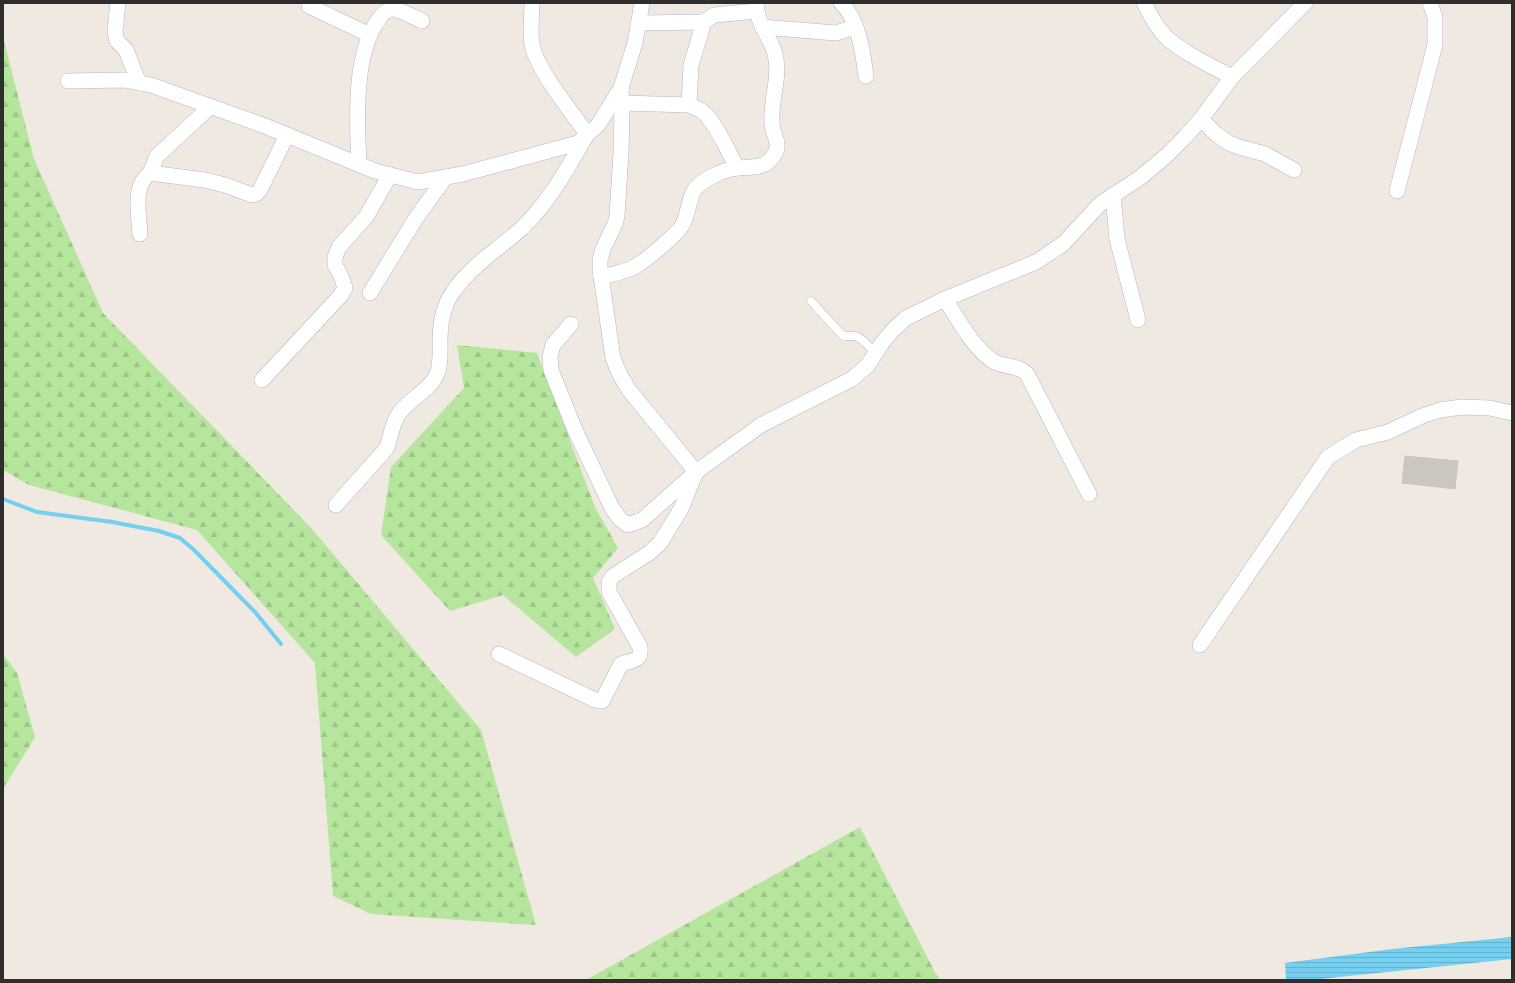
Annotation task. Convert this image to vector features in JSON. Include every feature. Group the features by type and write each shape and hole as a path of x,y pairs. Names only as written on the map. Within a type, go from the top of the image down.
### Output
{"street":[{"path":"118,3 115,30 117,41 126,50 139,83"},
{"path":"532,3 531,33 535,55 550,82 587,134"},
{"path":"68,81 124,80 151,85 287,135 359,164 390,175 418,182 463,174 578,143 598,125 621,88 635,43 642,3"},
{"path":"841,3 846,8 859,36 866,76"},
{"path":"1144,3 1158,28 1166,37 1180,47 1232,77"},
{"path":"571,324 553,346 550,357 551,370 575,430 612,508 620,519 628,525 642,520 696,472 761,425 852,379 868,365 875,353 893,330 906,318 945,299 1036,262 1063,244 1100,204 1113,194 1141,177 1184,138 1232,77 1306,3"},
{"path":"1398,190 1436,45 1435,17 1430,3"},
{"path":"309,6 370,35"},
{"path":"601,277 636,266 678,232 686,218 694,190 718,173 737,168 756,167 764,164 774,154 777,148 771,122 776,82 776,60 771,44 762,27 756,7 714,15 704,22 638,23"},
{"path":"359,164 357,120 358,98 363,62 370,35 384,13 390,9 422,21"},
{"path":"689,105 691,65 704,22"},
{"path":"762,27 836,33 855,27"},
{"path":"621,88 621,153 618,216 600,260 601,277 613,358 619,374 629,390 696,472"},
{"path":"622,103 689,105 697,108 710,120 737,168"},
{"path":"140,234 138,190 144,177 150,173 157,156 210,107"},
{"path":"1200,119 1216,134 1229,143 1264,154 1294,170"},
{"path":"336,505 386,449 393,424 408,402 433,381 438,373 440,362 442,317 446,303 453,292 468,272 508,241 537,212 554,192 587,134"},
{"path":"150,173 205,180 225,185 252,195 256,194 260,190 287,135"},
{"path":"262,380 341,295 345,288 335,265 335,257 339,247 366,217 390,175"},
{"path":"370,293 416,218 445,178"},
{"path":"1113,194 1117,239 1138,320"},
{"path":"945,299 978,349 994,362 1018,367 1027,374 1089,494"},
{"path":"1200,645 1328,457 1356,440 1388,432 1422,416 1440,410 1462,407 1490,408 1512,413"},
{"path":"499,654 595,700 602,701 621,664 637,659 641,652 640,647 609,592 609,582 613,576 649,553 660,543 681,509 696,472"}],"lane":[{"path":"811,301 842,335 846,337 855,336 860,338 875,353"}],"green space":[{"path":"3,37 34,159 103,313 313,530 481,730 536,925 371,914 333,896 315,663 197,530 29,485 3,470"},
{"path":"457,345 537,353 595,507 618,548 593,578 615,629 576,657 503,595 450,611 381,535 391,467 464,388"},
{"path":"3,654 17,673 35,737 3,789"},
{"path":"860,827 936,974 941,980 586,980"}],"water":[{"path":"1512,937 1512,959 1310,980 1286,980 1285,963 1392,949"}],"building":[{"path":"1405,456 1458,461 1455,489 1402,483"}],"waterway":[{"path":"3,499 37,512 112,522 159,531 180,538 194,550 255,612 281,644"}]}
